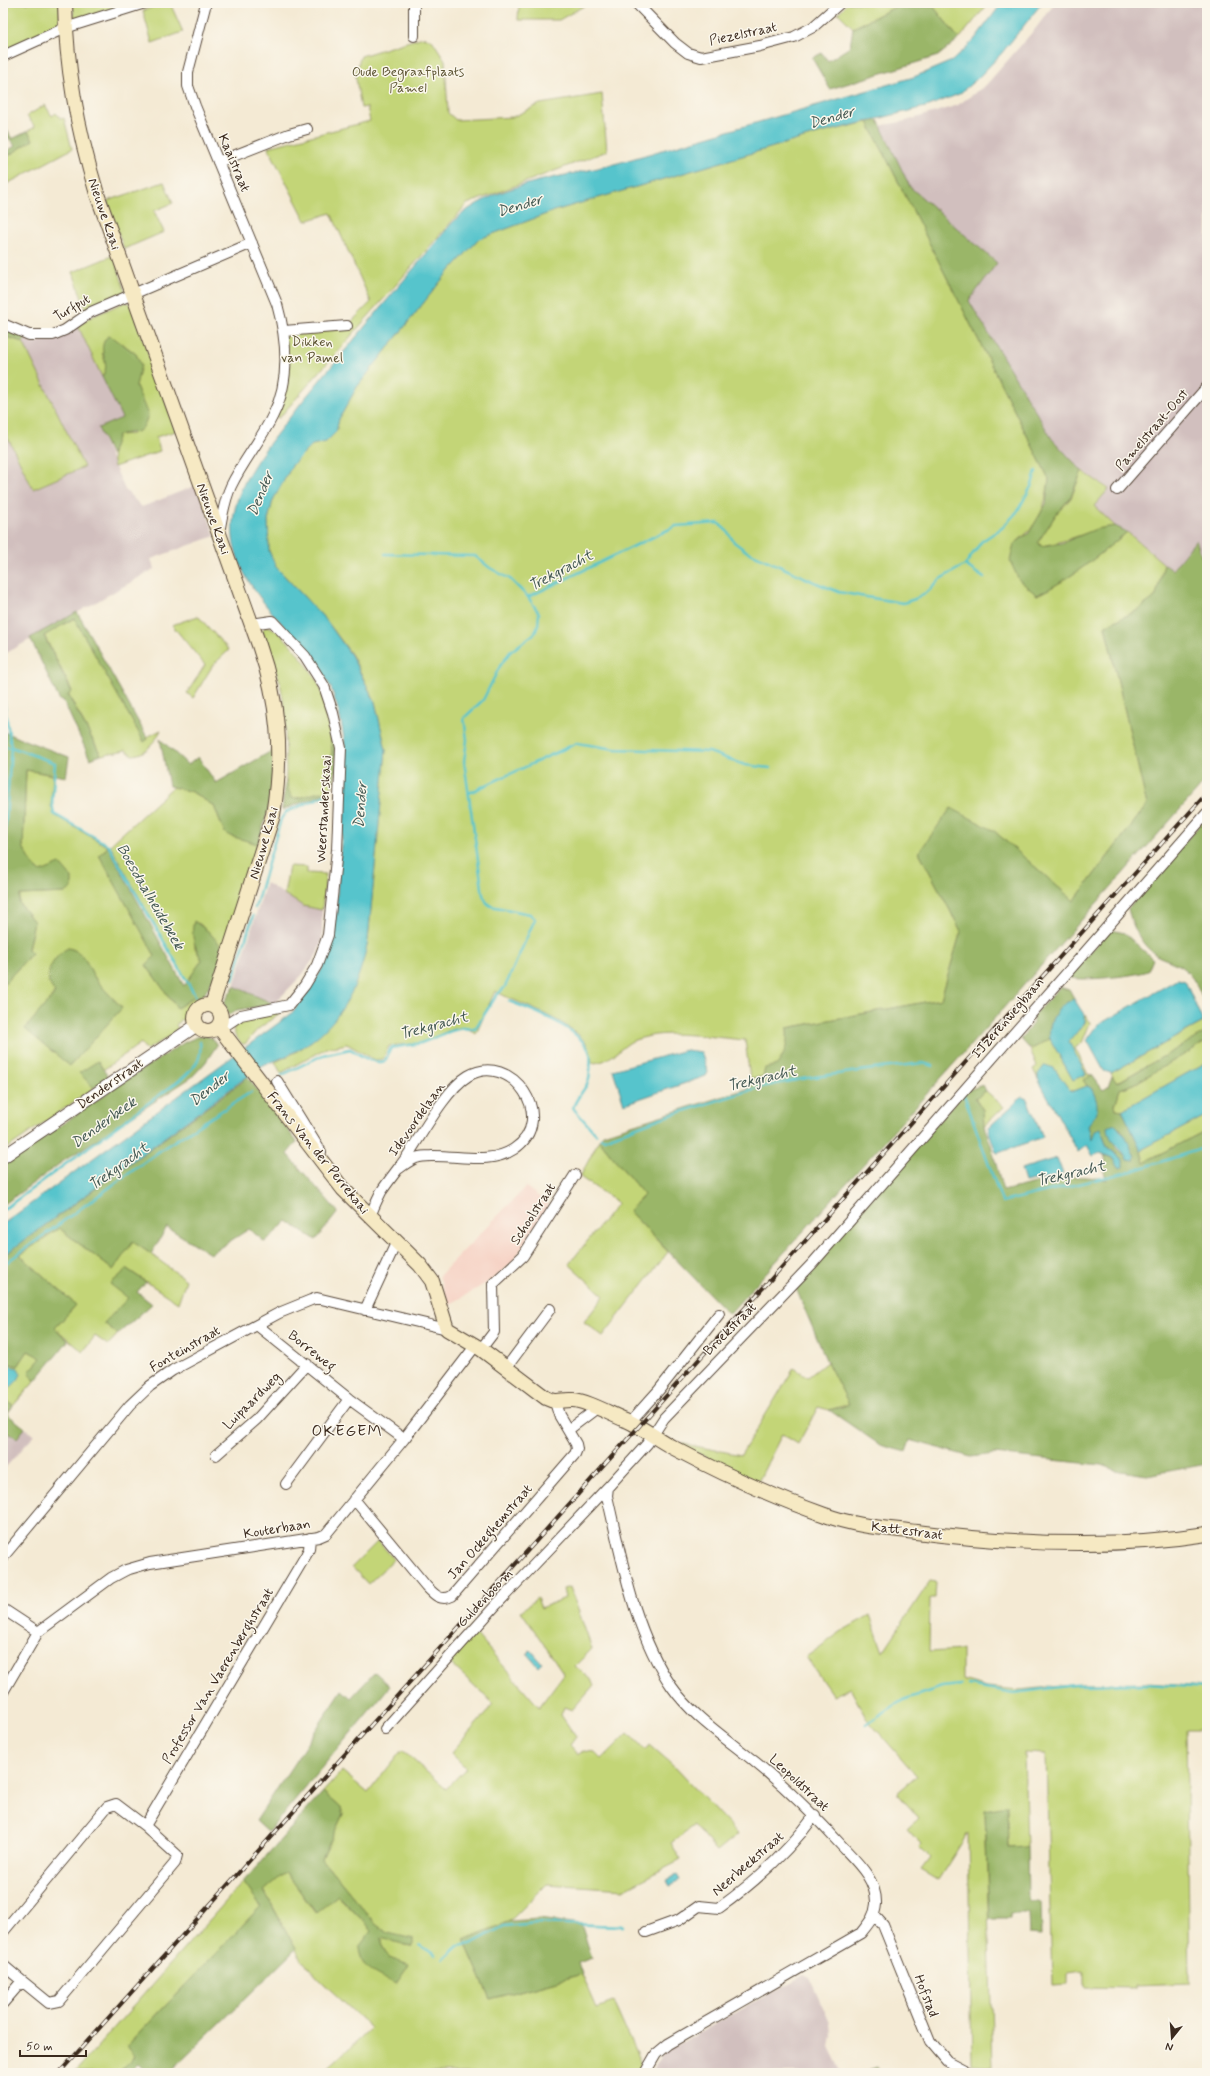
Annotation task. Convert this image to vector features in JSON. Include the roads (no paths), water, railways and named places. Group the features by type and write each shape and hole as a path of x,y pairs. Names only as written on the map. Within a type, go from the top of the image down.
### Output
{"main road":[{"name":"Nieuwe Kaai","path":"65,3 68,27 70,76 86,158 132,295 266,665 276,706 279,745 278,784 273,815 212,1005"},
{"path":"212,1005 218,1009 221,1014 221,1021 218,1026 207,1031 197,1025 195,1020 197,1010 202,1006 212,1005"},
{"name":"Frans Van der Perrekaai","path":"218,1026 343,1189 396,1243 420,1265 432,1281 447,1329"},
{"path":"447,1329 478,1347 546,1398 555,1402"},
{"name":"Kattestraat","path":"555,1402 572,1400 597,1408 630,1422 673,1448 757,1487 825,1515 855,1524 944,1535 1047,1542 1107,1543 1207,1534"}],"street":[{"path":"3,56 68,27 145,3"},
{"name":"Kaaistraat","path":"206,3 188,72 188,86 277,304 284,331 285,374 278,402 274,414 231,486 219,537"},
{"path":"414,3 414,36"},
{"name":"Piezelstraat","path":"636,3 675,43 688,53 701,57 753,48 794,37 813,27 840,3"},
{"path":"218,162 289,134 307,129"},
{"name":"Turfput","path":"3,324 29,335 53,335 65,330 91,312 252,243"},
{"path":"284,331 347,326"},
{"name":"Pamelstraat-Oost","path":"1117,490 1207,388"},
{"path":"207,504 227,508"},
{"name":"Weerstanderskaai","path":"218,1026 229,1023 241,1015 289,1005 305,985 317,965 328,935 337,850 341,748 324,686 305,656 272,621 251,624"},
{"name":"IJzerenwegbaan","path":"830,1243 1207,813"},
{"name":"Denderstraat","path":"3,1158 197,1025"},
{"name":"Idevoordelaan","path":"366,1213 448,1097 468,1076 481,1072 496,1072 512,1078 525,1090 532,1108 532,1121 528,1133 514,1149 491,1158 437,1156 417,1157 398,1169"},
{"name":"Frans Van der Perrekaai","path":"277,1081 320,1149 323,1162"},
{"name":"Schoolstraat","path":"478,1347 494,1332 493,1284 524,1256 575,1175"},
{"path":"365,1310 396,1243"},
{"name":"Broekstraat","path":"652,1436 664,1418 792,1286 830,1243"},
{"name":"Fonteinstraat","path":"3,1557 130,1405 150,1386 173,1370 279,1313 317,1298 447,1329"},
{"path":"506,1368 550,1309"},
{"path":"630,1422 659,1390 719,1314"},
{"name":"Borreweg","path":"257,1325 349,1398 404,1439"},
{"name":"Kouterbaan","path":"3,1692 38,1632 112,1578 126,1570 150,1563 310,1538 326,1534 478,1347"},
{"name":"Luipaardweg","path":"216,1455 257,1419 306,1364"},
{"path":"286,1484 349,1398"},
{"path":"555,1402 559,1414 568,1430 597,1408"},
{"name":"Jan Ockeghemstraat","path":"354,1499 426,1586 437,1596 448,1598 452,1596 550,1486 569,1462 577,1449 568,1430"},
{"path":"608,1487 652,1436"},
{"name":"Guldenboom","path":"384,1729 496,1605 608,1487"},
{"name":"Leopoldstraat","path":"608,1487 607,1496 625,1574 642,1625 663,1674 681,1698 696,1714 782,1784 815,1815 862,1867 871,1881 876,1904 874,1915"},
{"name":"Professor Van Vaerenberghstraat","path":"145,1826 306,1555 309,1549 310,1538"},
{"path":"3,1609 38,1632"},
{"path":"3,1932 107,1807 116,1804 145,1826 176,1855 175,1863 59,2001 49,2003 3,1966"},
{"name":"Neerbeekstraat","path":"646,1932 679,1920 699,1906 719,1908 783,1854 798,1838 815,1815"},
{"path":"645,2073 656,2054 668,2044 850,1940 861,1933 874,1915"},
{"name":"Hofstad","path":"874,1915 883,1925 930,2041 947,2061 970,2073"},
{"path":"3,2003 22,1981"}],"water":[{"name":"Dender","path":"1002,3 1042,3 1001,54 978,78 959,94 929,106 821,133 557,210 479,239 444,277 357,387 339,419 336,432 326,442 312,445 293,464 273,500 268,520 269,551 276,567 326,620 351,655 375,702 386,750 368,940 363,963 346,1002 335,1019 321,1034 285,1057 263,1065 3,1256 3,1224 291,1014 316,979 327,956 336,911 345,805 346,766 342,726 332,689 316,664 266,605 251,584 239,562 233,539 234,514 246,480 264,450 295,411 452,223 468,209 487,198 530,183 618,163 914,77 952,61 974,40"},
{"path":"1178,979 1185,981 1203,1022 1111,1073 1104,1071 1087,1040 1098,1025"},
{"path":"1074,999 1085,1016 1085,1022 1069,1042 1086,1074 1073,1080 1050,1039 1050,1026 1055,1014 1063,1005"},
{"path":"686,1050 701,1052 708,1072 706,1076 624,1104 613,1070"},
{"path":"1207,1062 1207,1115 1141,1150 1122,1110"},
{"path":"1045,1065 1054,1068 1071,1092 1087,1086 1091,1088 1097,1104 1096,1112 1088,1126 1092,1140 1095,1131 1101,1129 1107,1147 1123,1160 1123,1167 1119,1168 1115,1159 1100,1153 1093,1156 1087,1145 1078,1152 1038,1079 1038,1074"},
{"path":"1022,1097 1027,1099 1043,1137 998,1153 996,1152 989,1132 989,1127"},
{"path":"1115,1124 1127,1139 1135,1158 1134,1161 1127,1160 1123,1152 1111,1139 1108,1127"},
{"path":"1057,1158 1063,1174 1025,1182 1021,1169"},
{"path":"9,1366 18,1368 21,1374 18,1380 11,1387 3,1386 3,1371"},
{"path":"531,1650 542,1663 538,1667 527,1654"},
{"path":"677,1875 680,1880 669,1885 666,1880"}],"waterway":[{"path":"965,565 982,541 1002,528 1017,512 1032,485 1036,471"},
{"name":"Trekgracht","path":"282,1075 323,1055 350,1049 372,1061 381,1062 385,1061 391,1048 421,1043 462,1028 475,1029 496,996 505,987 535,919 530,914 491,906 487,903 483,895 464,761 467,740 464,718 483,700 500,666 510,652 535,633 538,625 539,613 528,597 676,526 718,523 727,531 734,542 746,551 839,592 903,603 915,599 930,590 940,579 965,565 984,578"},
{"path":"385,554 475,556 490,568 510,579 528,597"},
{"name":"Boesdaalheidebeek","path":"3,695 11,747 55,763 52,803 54,814 108,845 196,997"},
{"path":"469,793 577,743 615,749 709,752 745,765 770,768"},
{"name":"Boesdaalheidebeek","path":"3,744 11,749"},
{"path":"3,862 11,747"},
{"path":"255,908 281,819 286,812 328,794"},
{"path":"233,979 253,916"},
{"name":"Trekgracht","path":"509,1001 554,1020 575,1034 589,1051 589,1079 586,1087 576,1100 573,1108 596,1134"},
{"name":"Denderbeek","path":"3,1210 184,1077 192,1069 199,1058 200,1042"},
{"name":"Trekgracht","path":"601,1138 604,1139 661,1118 761,1087 807,1078 923,1063 933,1066"},
{"name":"Trekgracht","path":"3,1265 165,1147 251,1092"},
{"name":"Trekgracht","path":"964,1095 1002,1202 1132,1171 1207,1147"},
{"path":"968,1685 1014,1693 1075,1685 1146,1684 1207,1688"},
{"path":"866,1724 903,1700 942,1687 961,1685"},
{"path":"444,1959 458,1946 471,1944 504,1926 536,1923 623,1926"},
{"path":"420,1945 435,1955"}],"railway":[{"path":"59,2073 1207,793"}],"district":[{"name":"OKEGEM","path":"347,1431"}],"park label":[{"name":"Oude Begraafplaats Pamel","path":"408,80"},
{"name":"Dikken van Pamel","path":"312,350"}]}
